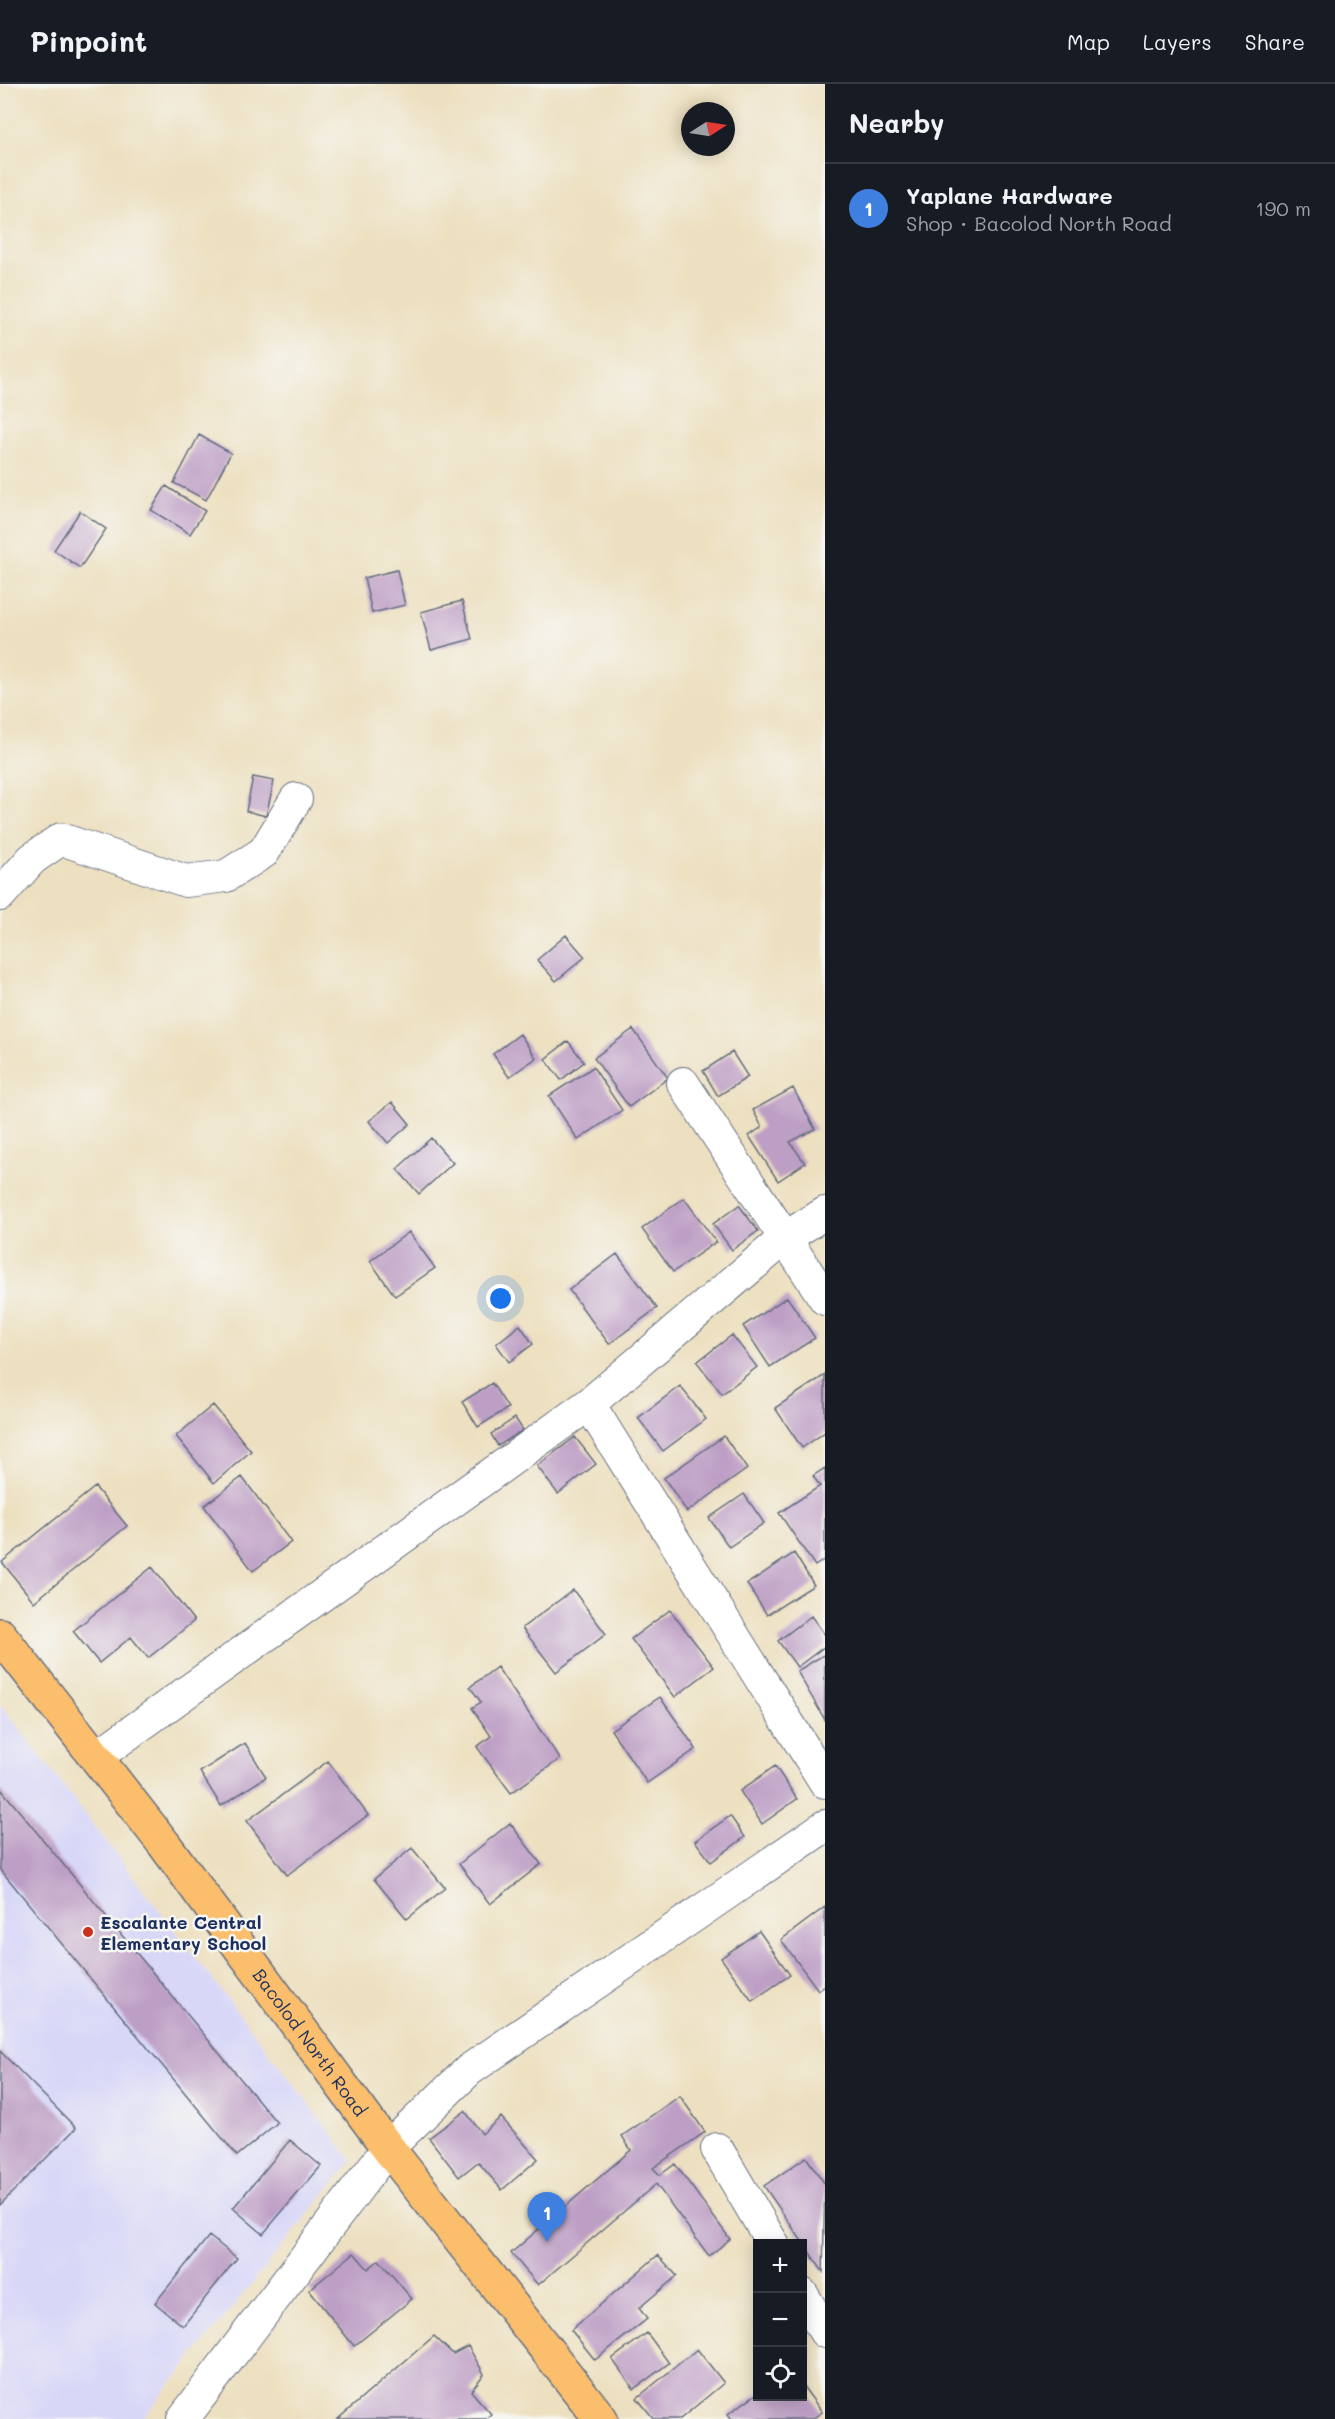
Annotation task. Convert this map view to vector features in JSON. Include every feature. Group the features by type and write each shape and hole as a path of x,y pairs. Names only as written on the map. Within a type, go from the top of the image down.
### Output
{"highway":[{"name":"Bacolod North Road","path":"0,1635 164,1844 388,2148 601,2419"}],"street":[{"path":"0,895 32,859 61,839 186,881 226,876 264,852 296,799"},
{"path":"683,1083 825,1299"},
{"path":"96,1757 590,1404 785,1238 825,1213"},
{"path":"590,1404 825,1782"},
{"path":"183,2419 388,2148 469,2070 825,1826"},
{"path":"717,2149 769,2239"},
{"path":"807,2302 825,2332"}],"shaded area":[{"name":"Escalante Central Elementary School","path":"0,1704 352,2160 142,2419 0,2419"}],"building":[{"path":"199,435 231,453 206,500 174,483"},
{"path":"166,486 205,511 190,534 151,510"},
{"path":"80,511 106,529 80,568 54,550"},
{"path":"397,570 405,605 372,613 364,578"},
{"path":"462,601 472,639 431,650 421,612"},
{"path":"253,777 274,781 266,816 246,811"},
{"path":"566,935 585,957 556,981 537,960"},
{"path":"633,1029 668,1078 629,1107 594,1058"},
{"path":"520,1034 536,1058 509,1077 493,1054"},
{"path":"568,1041 584,1062 561,1080 545,1059"},
{"path":"732,1052 748,1077 718,1096 703,1071"},
{"path":"593,1067 622,1110 578,1140 549,1096"},
{"path":"793,1088 815,1129 790,1142 805,1163 778,1181 749,1136 762,1127 753,1110"},
{"path":"392,1102 410,1124 388,1143 369,1121"},
{"path":"431,1138 453,1163 419,1194 397,1169"},
{"path":"684,1198 716,1242 673,1272 642,1229"},
{"path":"739,1205 758,1231 732,1250 713,1224"},
{"path":"409,1232 435,1268 395,1296 370,1261"},
{"path":"617,1254 657,1308 609,1344 569,1290"},
{"path":"787,1297 815,1338 770,1367 743,1326"},
{"path":"520,1325 533,1344 509,1362 496,1344"},
{"path":"732,1335 757,1367 722,1394 697,1362"},
{"path":"825,1375 825,1432 802,1448 775,1408"},
{"path":"492,1383 508,1408 478,1427 462,1402"},
{"path":"680,1386 706,1419 663,1451 638,1418"},
{"path":"213,1405 251,1451 214,1483 176,1436"},
{"path":"515,1418 523,1430 498,1446 491,1434"},
{"path":"724,1436 747,1469 687,1512 664,1478"},
{"path":"575,1437 596,1464 558,1494 537,1466"},
{"path":"825,1468 825,1559 815,1566 779,1513 820,1486 813,1476"},
{"path":"242,1477 291,1542 253,1571 204,1506"},
{"path":"95,1487 127,1526 34,1602 2,1562"},
{"path":"744,1494 764,1523 729,1547 709,1518"},
{"path":"794,1553 814,1585 767,1615 747,1584"},
{"path":"152,1567 194,1621 148,1658 131,1637 99,1663 73,1631"},
{"path":"573,1590 606,1634 556,1672 522,1628"},
{"path":"670,1610 714,1667 675,1697 631,1639"},
{"path":"811,1616 825,1635 825,1646 797,1667 778,1641"},
{"path":"825,1654 825,1720 797,1671"},
{"path":"497,1667 560,1759 511,1793 477,1747 491,1736 472,1708 481,1702 470,1687"},
{"path":"660,1697 696,1749 647,1783 611,1730"},
{"path":"245,1743 266,1777 221,1806 200,1772"},
{"path":"328,1761 368,1815 287,1875 247,1821"},
{"path":"775,1766 797,1799 762,1824 740,1791"},
{"path":"1,1789 277,2123 237,2156 0,1869"},
{"path":"730,1816 745,1837 711,1862 695,1841"},
{"path":"510,1823 541,1864 490,1904 459,1864"},
{"path":"412,1848 445,1888 407,1919 374,1879"},
{"path":"825,1907 825,1985 818,1990 781,1940"},
{"path":"759,1931 790,1975 752,2001 721,1958"},
{"path":"0,2051 76,2128 0,2205"},
{"path":"680,2096 705,2132 653,2168 660,2175 675,2164 730,2239 709,2256 656,2184 538,2285 511,2253 631,2150 622,2136"},
{"path":"465,2111 482,2134 501,2117 538,2159 502,2190 478,2162 459,2177 429,2138"},
{"path":"290,2140 321,2166 263,2234 233,2208"},
{"path":"806,2157 825,2184 823,2272 807,2249 807,2239 800,2239 764,2186"},
{"path":"209,2236 237,2258 183,2326 155,2303"},
{"path":"354,2253 368,2269 379,2260 412,2299 354,2346 309,2290"},
{"path":"658,2255 677,2276 639,2308 647,2319 595,2360 571,2330"},
{"path":"647,2333 669,2363 634,2389 612,2359"},
{"path":"434,2336 453,2354 468,2346 484,2374 471,2391 491,2414 485,2419 338,2419"},
{"path":"697,2349 724,2383 680,2419 654,2419 637,2398"},
{"path":"807,2392 822,2412 812,2419 732,2419 728,2414 753,2396 753,2401 807,2401"}],"place":[{"name":"Escalante Central Elementary School","path":"88,1932"},
{"name":"Yaplane Hardware","path":"547,2242"}]}
